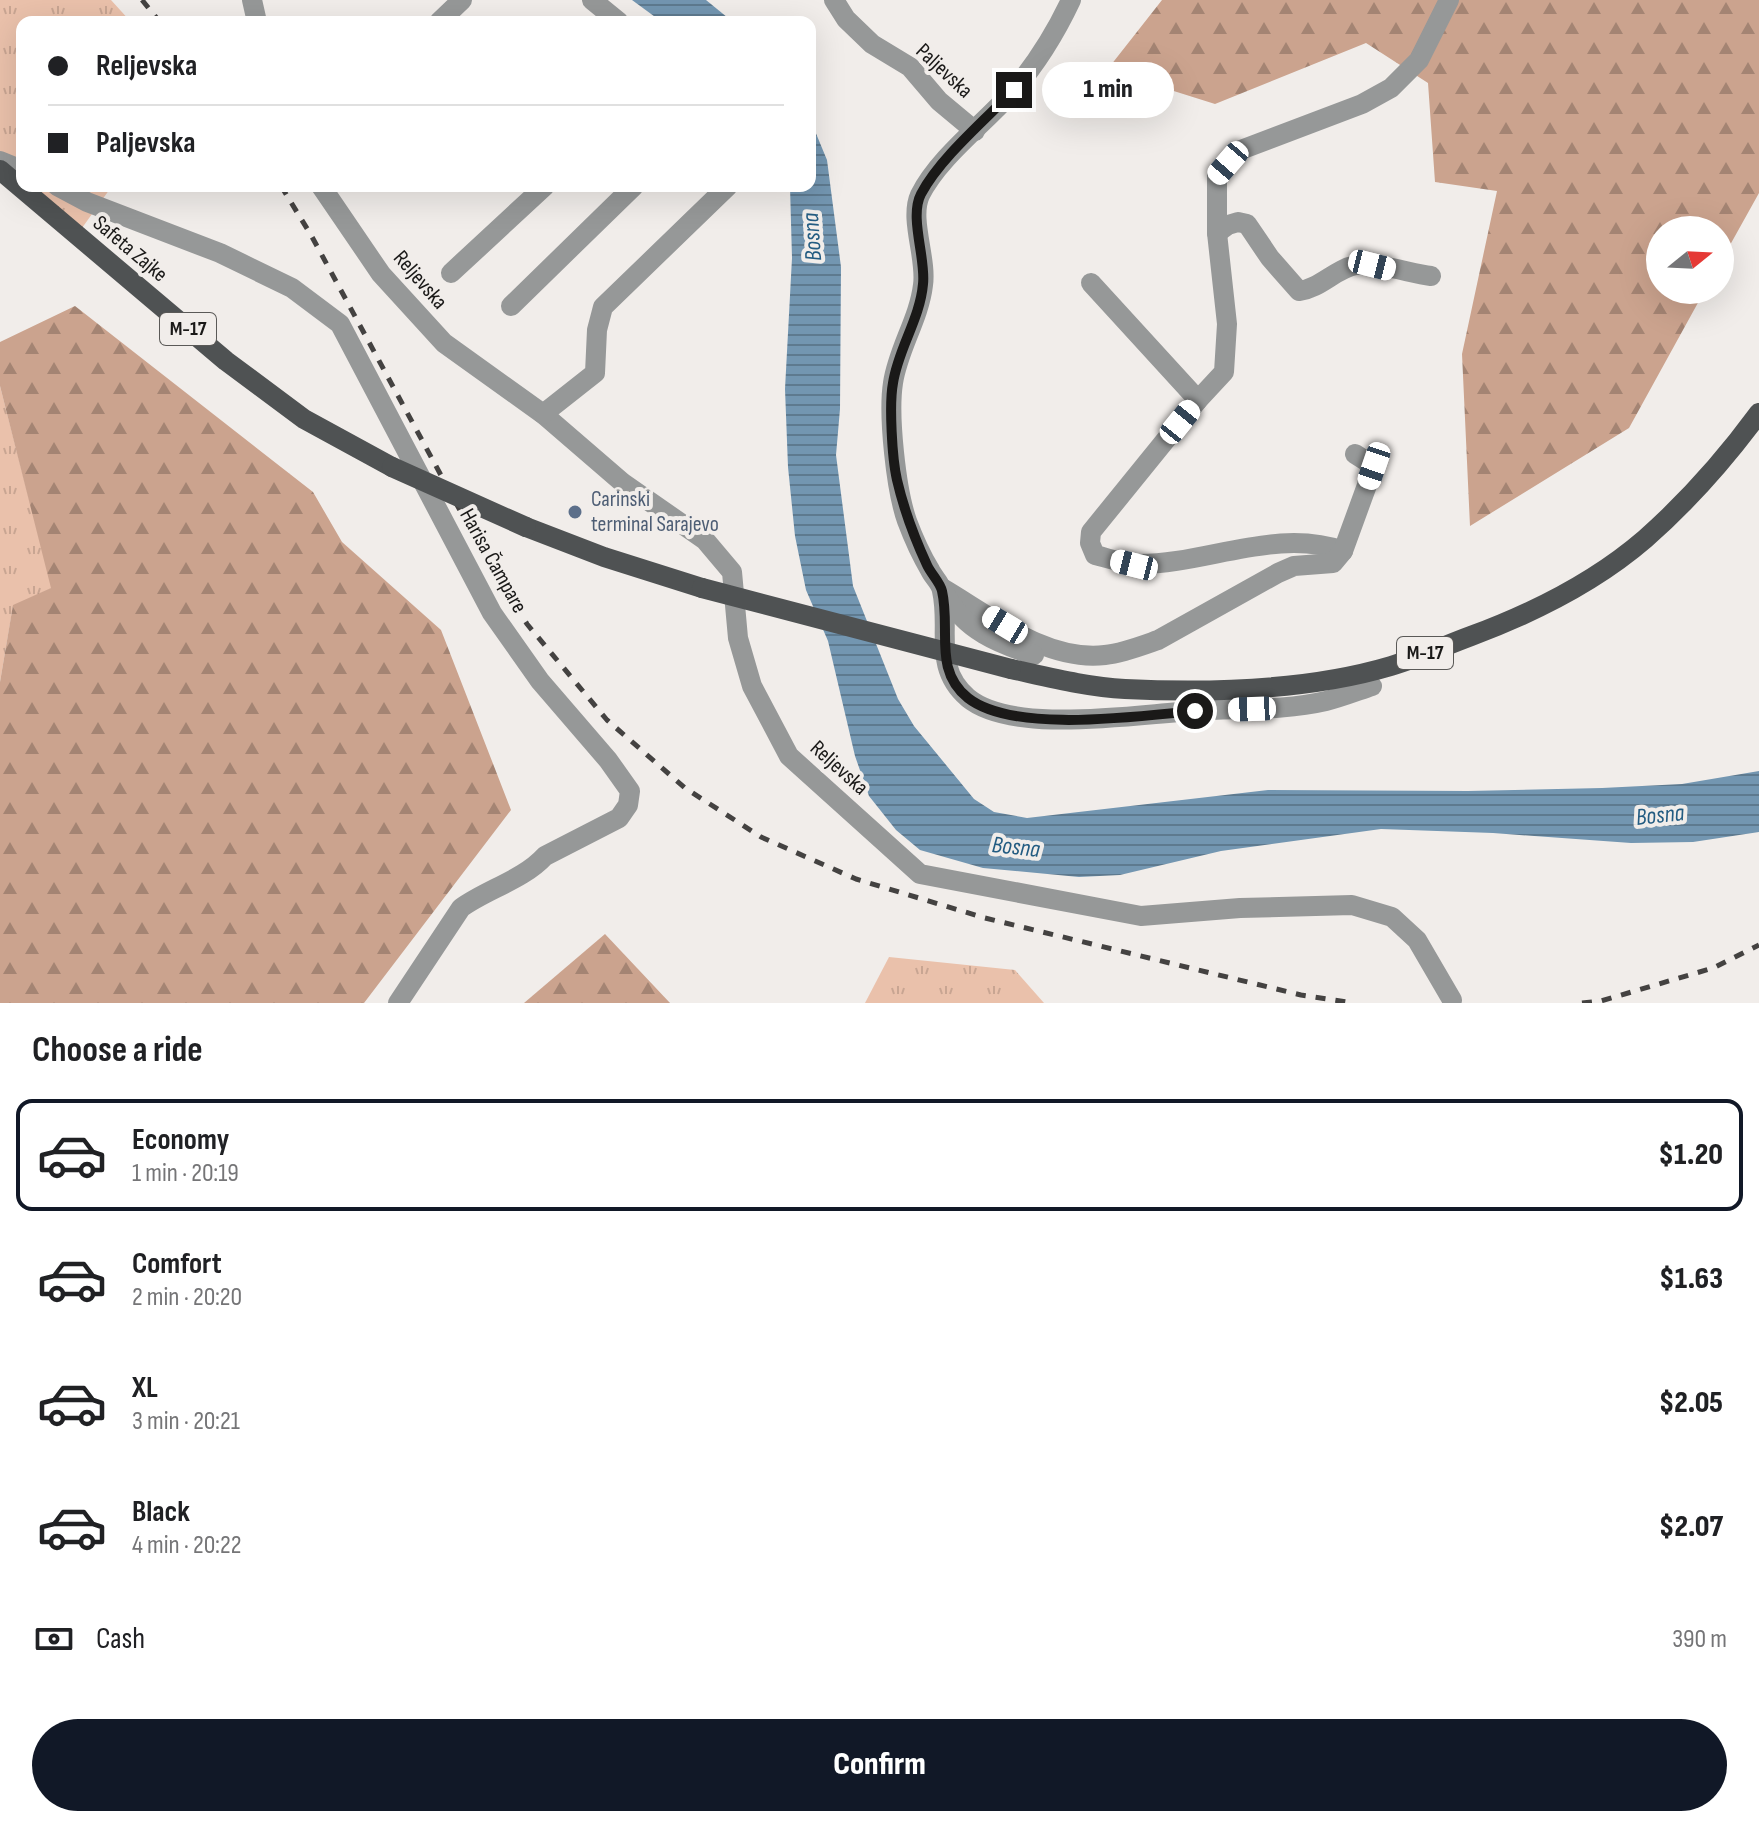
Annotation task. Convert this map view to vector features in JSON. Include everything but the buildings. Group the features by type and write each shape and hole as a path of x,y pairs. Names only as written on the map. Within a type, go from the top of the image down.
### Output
{"main road":[{"name":"Safeta Zajke","path":"0,170 16,184"},
{"name":"Safeta Zajke","path":"26,192 226,361 304,419 392,467 526,527 604,557 702,588 1011,669 1123,689 1273,686 1332,678 1390,666 1498,626 1561,597 1645,539 1735,445 1759,413"}],"street":[{"path":"445,16 462,0"},
{"path":"592,0 612,16"},
{"name":"Paljevska","path":"834,0 846,19 872,44 910,67 939,101 975,131 1014,90 1057,31 1071,0"},
{"path":"1343,551 1322,543 1294,542 1134,565 1095,555 1090,543 1091,532 1224,372 1227,324 1217,233 1217,176 1238,151 1362,104 1391,88 1419,60 1449,0"},
{"path":"975,131 934,173 919,197 918,228 924,262 923,285 893,383 896,475 907,521 931,572 951,605 971,627 1000,645 1034,655"},
{"name":"Harisa Čampare","path":"68,192 220,253 292,288 340,324 492,613 540,681 608,760 630,791 628,805 619,818 545,856 536,866 461,908 398,1003"},
{"name":"Reljevska","path":"325,192 381,274 444,343 543,414 623,483 705,540 732,572 738,638 752,686 789,756 920,874 1141,916 1240,908 1352,905 1392,917 1417,940 1452,1000"},
{"path":"451,273 539,192"},
{"path":"511,306 628,192"},
{"path":"543,414 595,373 597,330 603,307 722,192"},
{"path":"1217,233 1228,225 1238,222 1247,224 1270,258 1299,291 1308,290 1339,271 1356,265 1431,276"},
{"path":"1091,283 1198,400"},
{"path":"942,588 1030,640 1069,653 1104,656 1158,640 1294,566 1333,563 1343,551 1374,466 1355,454"},
{"path":"942,588 947,673 969,699 1000,714 1100,719 1280,708 1326,701 1372,686"}],"green space":[{"path":"0,0 111,0 126,16 16,16 16,184 0,170"},
{"path":"1162,0 1759,0 1759,193 1734,238 1734,216 1646,216 1646,304 1697,304 1629,428 1470,526 1462,354 1497,191 1435,182 1428,83 1366,43 1215,104 1107,70"},
{"path":"26,192 108,192 77,235"},
{"path":"75,306 313,492 342,542 441,630 511,810 364,1003 0,1003 0,682 13,605 51,588 0,386 0,342"},
{"path":"0,386 52,588 13,606 0,682"},
{"path":"605,934 670,1003 524,1003"},
{"path":"889,957 1015,970 1044,1003 865,1003"}],"water":[{"path":"632,0 706,0 726,16 654,16"},
{"name":"Bosna","path":"816,133 827,160 841,267 840,409 836,455 853,586 898,699 914,726 974,799 994,812 1027,818 1268,790 1468,791 1682,784 1759,771 1759,832 1693,842 1631,843 1381,829 1221,851 1120,875 1079,877 983,868 920,850 896,830 869,796 855,756 828,641 806,590 795,536 788,467 785,389 792,258 790,192 816,192"}],"railway":[{"path":"142,0 155,16"},
{"path":"285,192 469,527 527,624 607,720 685,788 761,837 856,879 985,918 1301,995 1353,1003"},
{"path":"1582,1003 1601,1001 1713,968 1759,945"}],"place":[{"name":"Carinski terminal Sarajevo","path":"575,512"}],"route":[{"path":"1014,90 934,173 919,197 918,228 924,262 923,285 893,383 896,475 907,521 942,588 947,673 969,699 1000,714 1100,719 1195,711"}]}
